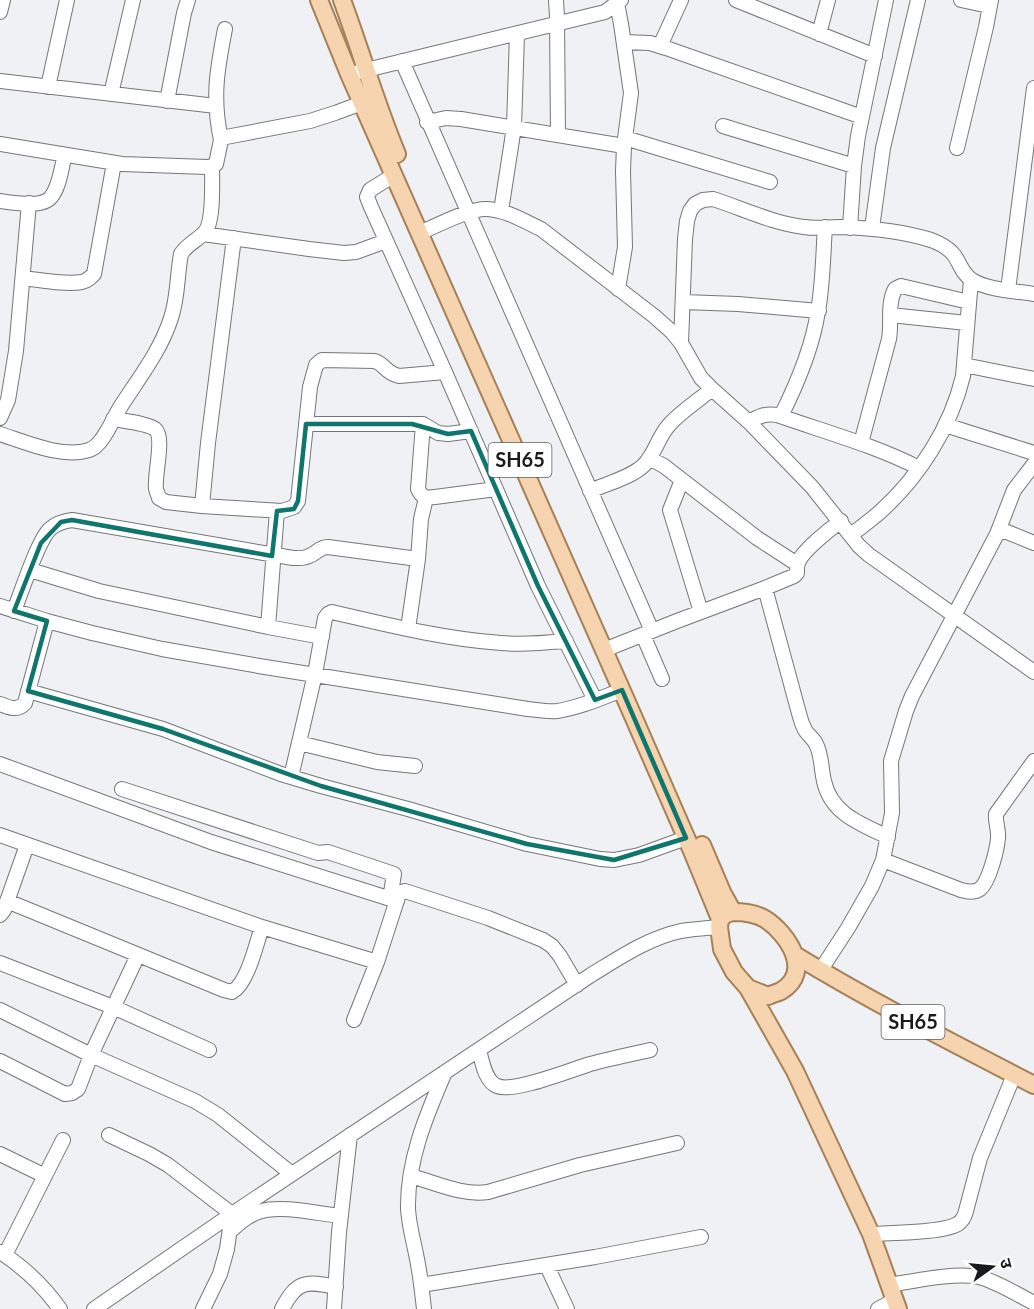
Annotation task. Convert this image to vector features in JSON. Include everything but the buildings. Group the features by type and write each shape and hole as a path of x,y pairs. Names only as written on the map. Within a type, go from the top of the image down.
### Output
{"main road":[{"name":"SH65","path":"319,0 394,175 424,231"},
{"name":"SH65","path":"342,0 424,231 609,648 722,892 724,920 722,949 734,972 748,988"},
{"name":"SH65","path":"609,648 622,690 724,920"},
{"name":"SH65","path":"724,920 744,912 763,918 778,929 788,941 795,955 820,971 1034,1085"},
{"path":"748,988 768,996 781,991 795,976 797,968 795,955"},
{"path":"748,988 795,1071 871,1234 895,1298"}],"street":[{"path":"0,12 3,0"},
{"path":"48,87 67,0"},
{"path":"111,94 132,0"},
{"path":"167,101 188,0"},
{"path":"556,0 558,135"},
{"path":"660,46 681,0"},
{"path":"736,0 755,4 819,34 874,56"},
{"path":"819,34 828,0"},
{"path":"850,228 854,166 886,0"},
{"path":"872,228 883,148 918,0"},
{"path":"957,148 990,3 961,0"},
{"path":"349,74 605,12 619,2 631,93 623,171 625,247 618,289"},
{"path":"0,144 114,163 153,166 212,166 216,164 221,140 216,118 217,79 225,29"},
{"path":"501,211 514,127 517,34"},
{"path":"624,42 650,43 660,46 862,117"},
{"path":"402,61 590,491 647,633 662,679"},
{"path":"0,81 216,106"},
{"path":"1008,290 1034,88"},
{"path":"221,140 231,135 310,121 362,103"},
{"path":"428,122 446,118 461,119 558,135 625,142 770,182"},
{"path":"723,126 854,166"},
{"path":"0,201 29,203 45,202 51,198 56,189 65,155"},
{"path":"23,278 70,283 89,280 94,274 114,163"},
{"path":"0,434 56,451 76,453 96,447 140,378 172,317 181,254 187,246 203,234 210,217 212,166"},
{"path":"394,175 370,190 368,197 538,586 595,700"},
{"path":"681,343 687,221 695,204 703,200 713,199 769,220 807,228 872,228 914,236 941,244 953,254 971,280 991,287 1034,294"},
{"path":"0,418 8,400 12,380 29,203"},
{"path":"424,231 468,213 486,209 501,211 541,230 672,332 701,378 749,422 812,487 859,546 869,555 1034,672"},
{"path":"781,416 804,361 819,311 825,228"},
{"path":"203,234 344,253 356,252 386,241"},
{"path":"202,506 234,238"},
{"path":"851,535 880,511 920,468 945,425 959,390 964,365 971,280"},
{"path":"861,443 889,339 891,300 895,289 901,286 969,302"},
{"path":"683,302 819,311"},
{"path":"891,315 968,323"},
{"path":"113,419 155,429 159,435 156,489 159,498 166,502 277,511 290,510 298,501 310,387 316,365 322,360 375,361 393,375 399,376 445,372"},
{"path":"964,365 1034,380"},
{"path":"590,491 636,471 649,458 669,424 712,390"},
{"path":"749,422 766,414 781,416 861,443 920,468"},
{"path":"306,424 423,424 438,433 471,431"},
{"path":"423,424 418,489 421,496 426,498 496,489"},
{"path":"945,425 1034,453"},
{"path":"649,458 664,466 757,538 798,564"},
{"path":"820,971 853,920 883,860 892,813 891,760 912,696 997,534 1014,490 1034,464"},
{"path":"682,480 670,510 701,612"},
{"path":"408,629 421,519 426,498"},
{"path":"268,627 277,511"},
{"path":"418,559 328,546 321,547 302,558 272,556 72,519 61,522 49,530 30,570 7,608 92,633 162,649 507,706 549,711 571,708 622,690"},
{"path":"609,648 794,576 797,573 798,564 817,540 840,521"},
{"path":"997,534 1007,532 1034,543"},
{"path":"30,570 99,591 322,637"},
{"path":"765,588 800,717 805,729 817,745 829,796 842,813 888,837"},
{"path":"291,777 315,674 325,618 332,612 438,635 501,643 539,644 566,641"},
{"path":"0,704 16,709 25,703 47,621"},
{"path":"28,691 163,729 291,777 527,844 614,860 625,859 686,838"},
{"path":"299,743 377,762 415,766"},
{"path":"883,860 961,890 970,892 980,889 985,883 999,837 996,814 1034,761"},
{"path":"0,764 211,842 393,900"},
{"path":"122,789 318,853 328,852 394,874 393,900 377,962 354,1020"},
{"path":"0,835 262,927 377,962"},
{"path":"0,915 4,910 27,845"},
{"path":"393,900 401,892 409,891 543,940 560,956 576,985"},
{"path":"7,901 232,992 238,989 246,973 262,927"},
{"path":"94,1309 232,1214 629,951 681,931 724,920"},
{"path":"0,1061 65,1094 78,1089 91,1055 138,955"},
{"path":"0,963 113,1007 209,1050"},
{"path":"0,1010 201,1105 218,1115 292,1174"},
{"path":"478,1050 488,1078 498,1087 505,1088 650,1050"},
{"path":"424,1309 416,1253 411,1235 408,1195 416,1147 427,1113 445,1072"},
{"path":"871,1234 936,1230 959,1223 964,1216 980,1158 1014,1075"},
{"path":"109,1135 168,1165 232,1214"},
{"path":"334,1309 350,1136"},
{"path":"60,1309 39,1282 3,1254 63,1140"},
{"path":"411,1176 476,1193 580,1165 677,1143"},
{"path":"0,1154 45,1176"},
{"path":"230,1231 249,1216 261,1211 283,1209 341,1216"},
{"path":"203,1309 219,1274 227,1249 232,1214"},
{"path":"421,1285 547,1266 701,1237"},
{"path":"547,1266 567,1309"},
{"path":"878,1309 895,1298 938,1278 966,1276 991,1281 1034,1303"},
{"path":"282,1309 289,1296 298,1287 307,1283 336,1287"}],"highlighted area":[{"path":"306,424 412,424 448,434 471,431 538,586 595,700 622,690 686,838 614,860 527,844 321,786 163,729 28,691 47,621 14,611 41,543 61,522 72,520 272,556 277,511 294,509 298,501"}]}
